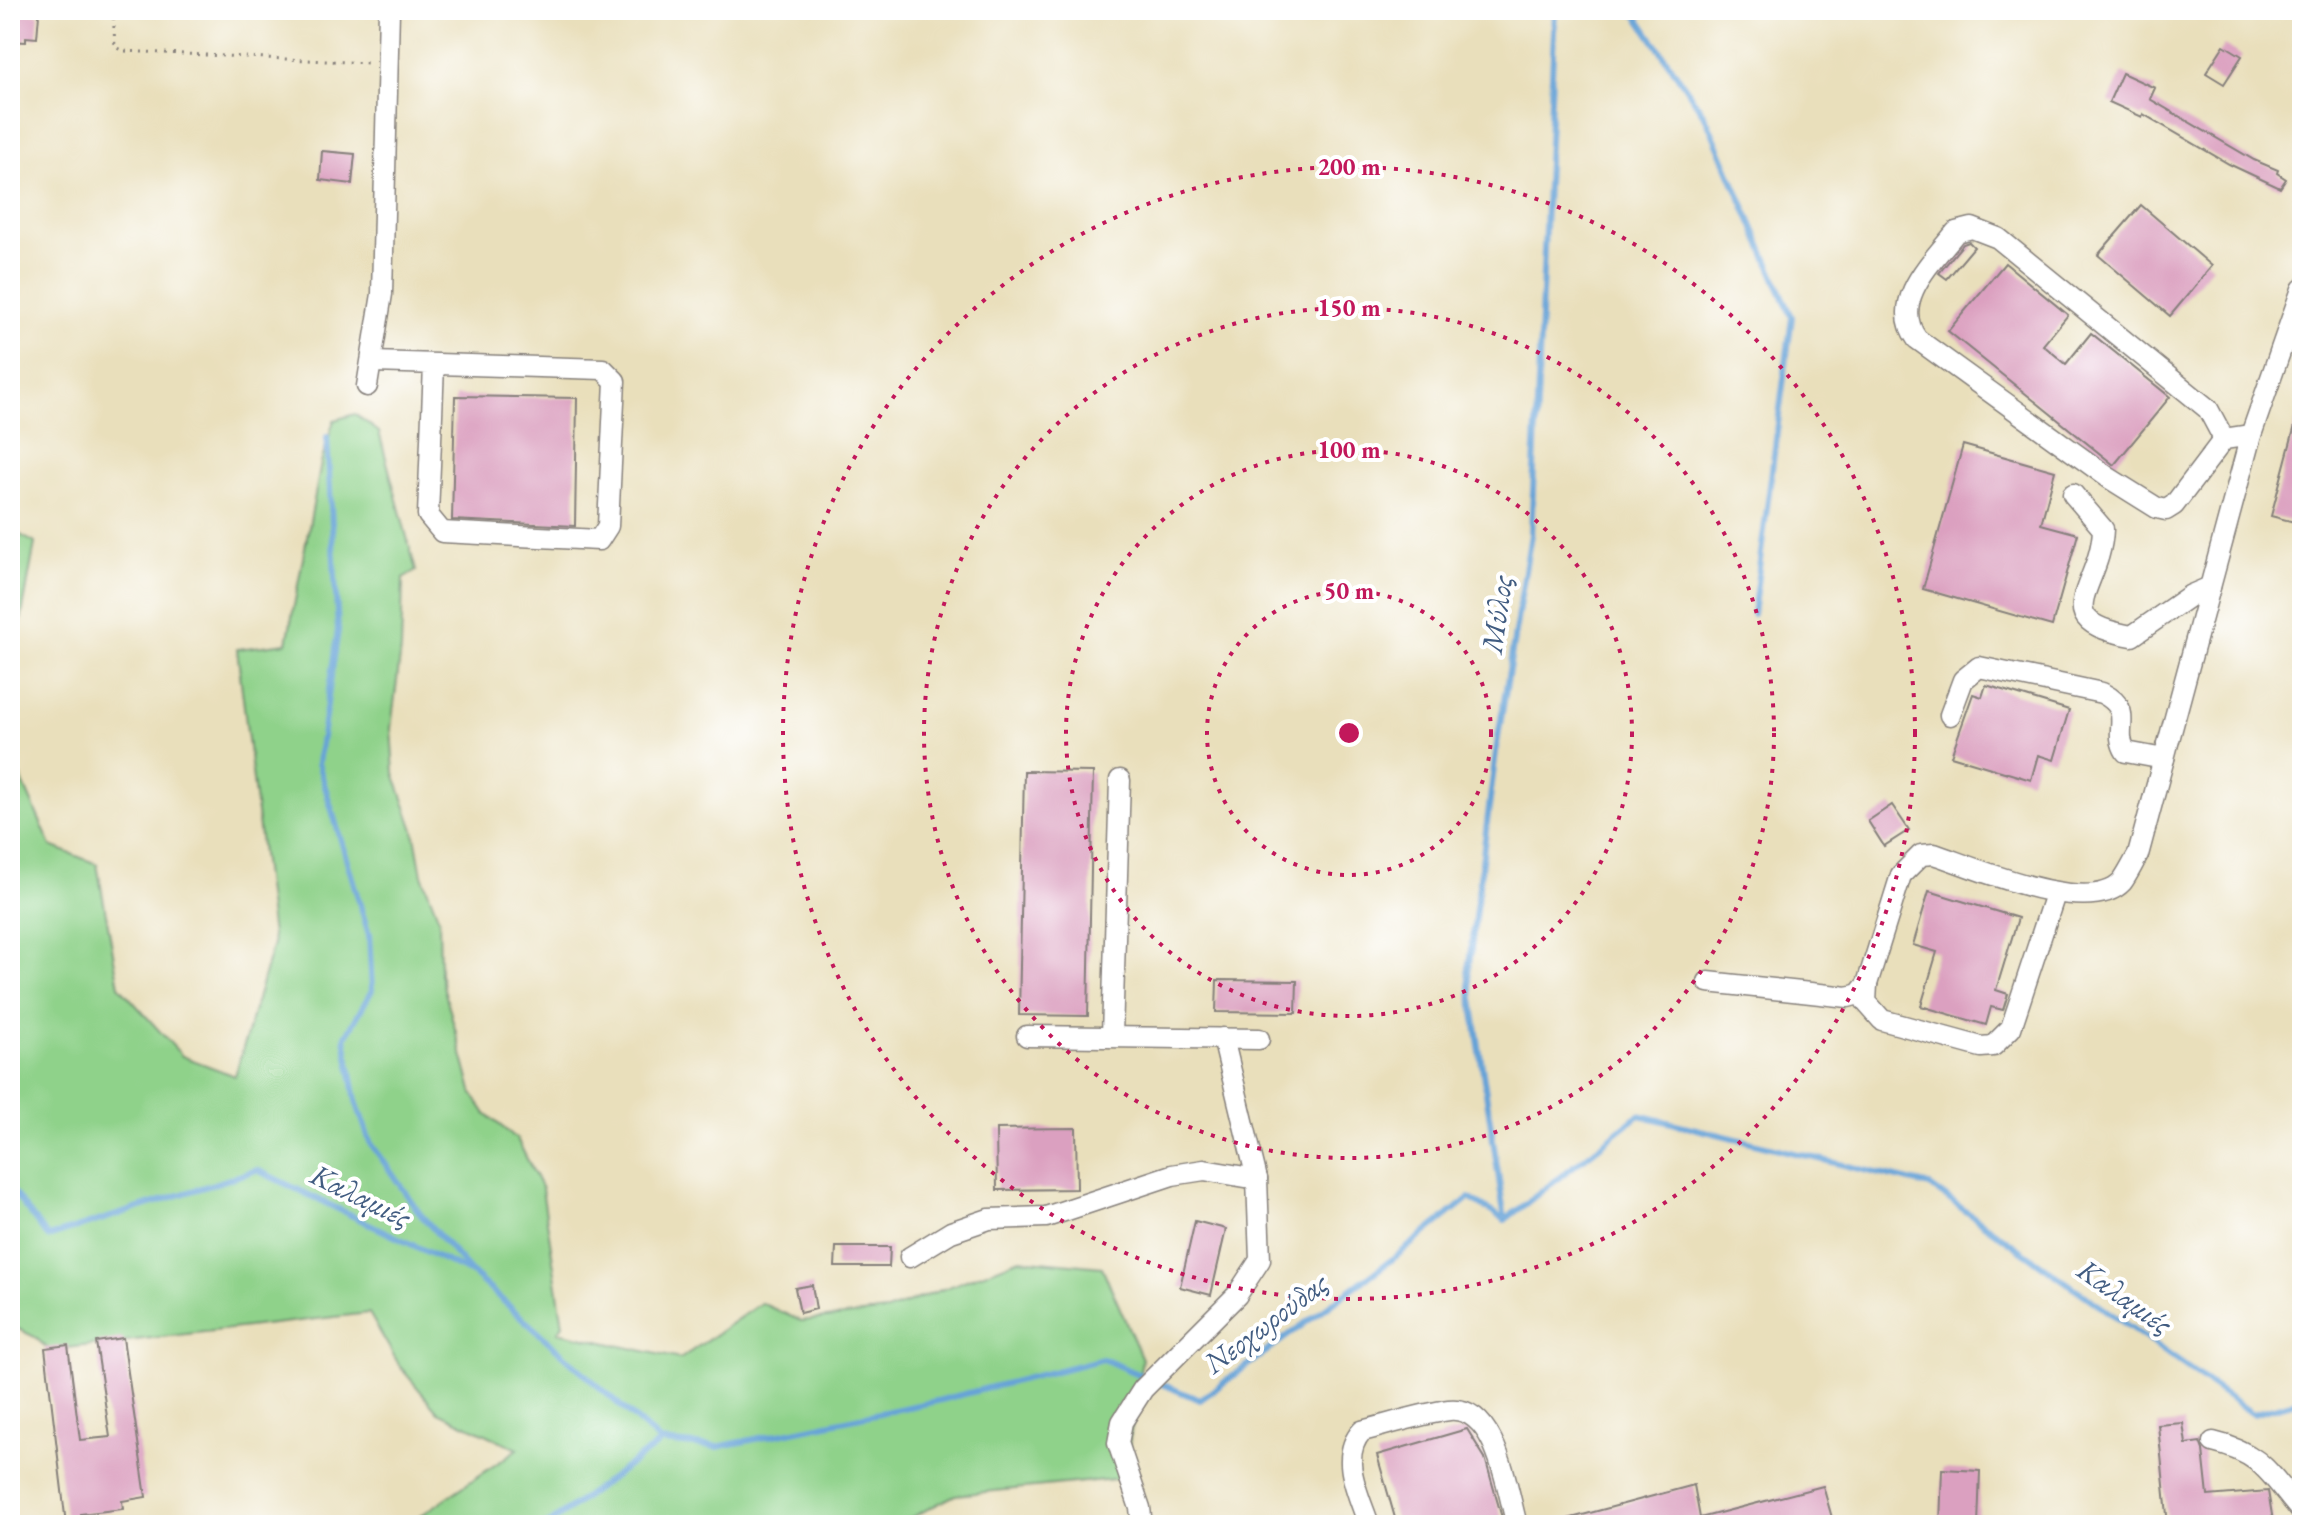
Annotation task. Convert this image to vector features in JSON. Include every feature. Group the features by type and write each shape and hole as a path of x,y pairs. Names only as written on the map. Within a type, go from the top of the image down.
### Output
{"street":[{"path":"367,386 382,294 389,10"},
{"path":"2224,439 2208,409 1998,238 1972,228 1956,232 1916,283 1907,318 1917,339 2109,478 2157,508 2166,510 2174,505 2224,439 2251,435"},
{"path":"2055,894 2011,1028 1993,1046 1981,1047 1882,1020 1866,1002 1867,984 1901,875 1921,855 1934,854 2055,894 2094,894 2120,884 2138,855 2251,435 2302,289"},
{"path":"373,362 603,369 611,374 615,381 608,526 599,540 442,532 433,524 428,515 434,365"},
{"path":"2073,494 2103,529 2102,544 2081,608 2087,623 2100,630 2132,636 2191,595 2210,587"},
{"path":"1950,715 1963,680 1979,667 2102,693 2116,701 2122,713 2121,745 2126,752 2164,759"},
{"path":"1112,1035 1120,780"},
{"path":"1708,982 1848,997 1859,994 1867,984"},
{"path":"1027,1036 1259,1039"},
{"path":"1142,1525 1140,1508 1118,1443 1122,1422 1143,1389 1237,1295 1260,1260 1257,1179 1223,1038"},
{"path":"910,1257 951,1232 976,1223 1046,1217 1172,1175 1204,1170 1257,1179"},
{"path":"1369,1525 1353,1475 1349,1453 1353,1441 1362,1431 1452,1410 1477,1420 1491,1433 1517,1525"},
{"path":"2213,1442 2243,1449 2261,1462 2302,1512"}],"path":[{"path":"113,10 115,47 123,51 388,64"}],"green space":[{"path":"355,414 379,432 416,571 403,579 401,649 391,728 394,773 414,830 422,875 439,919 440,974 473,1094 486,1114 517,1139 542,1189 563,1325 558,1332 680,1359 761,1303 801,1321 887,1311 1020,1259 1102,1267 1142,1359 1124,1478 955,1495 897,1525 407,1525 518,1449 438,1412 401,1368 369,1313 49,1350 35,1337 10,1325 10,753 51,846 97,864 119,986 182,1056 235,1076 273,944 237,649 287,643 321,463 334,420"},
{"path":"10,529 35,543 10,681"}],"building":[{"path":"10,13 39,14 37,38 26,37 26,42 10,41"},
{"path":"2224,45 2242,56 2224,84 2206,73"},
{"path":"2122,73 2155,88 2150,99 2254,160 2278,170 2277,173 2286,179 2280,188 2229,164 2143,114 2142,117 2109,102"},
{"path":"322,151 355,154 352,184 320,180"},
{"path":"2141,205 2212,266 2170,316 2098,255"},
{"path":"1969,242 1974,247 1947,279 1939,273 1963,244"},
{"path":"2005,263 2068,315 2043,345 2066,364 2091,333 2170,397 2114,465 1948,331"},
{"path":"455,396 577,398 575,526 452,520"},
{"path":"2297,418 2302,419 2302,524 2271,516"},
{"path":"1963,445 2055,471 2041,524 2078,534 2052,626 1923,589"},
{"path":"1986,685 2069,710 2054,760 2038,755 2031,780 1951,756 1973,694 1982,697"},
{"path":"1024,771 1093,772 1088,1016 1019,1015"},
{"path":"1892,805 1909,830 1884,846 1868,821"},
{"path":"1929,891 2018,918 1996,990 2008,994 2003,1010 1991,1007 1986,1025 1921,1006 1937,952 1913,945"},
{"path":"1217,980 1297,981 1296,1013 1216,1012"},
{"path":"1076,1128 1077,1189 997,1190 996,1129"},
{"path":"1195,1221 1226,1229 1211,1295 1180,1287"},
{"path":"836,1247 890,1247 889,1267 835,1267"},
{"path":"812,1285 816,1309 800,1313 795,1288"},
{"path":"123,1338 146,1497 122,1501 123,1509 81,1514 81,1522 66,1524 45,1348 68,1345 80,1440 110,1437 96,1342"},
{"path":"2183,1423 2186,1444 2200,1442 2203,1450 2208,1496 2268,1491 2273,1521 2252,1525 2168,1525 2158,1425"},
{"path":"1467,1429 1485,1458 1504,1525 1397,1525 1377,1455"},
{"path":"1942,1469 1980,1471 1978,1525 1940,1525"},
{"path":"1694,1485 1700,1518 1823,1486 1834,1525 1648,1525 1647,1517 1614,1525 1565,1525 1564,1520"}],"waterway":[{"name":"Μύλος","path":"1505,1220 1468,972 1497,744 1531,534 1555,10"},
{"path":"1626,10 1637,16 1706,118 1792,317 1753,614"},
{"path":"327,437 338,630 318,763 369,935 372,990 345,1038 356,1101 370,1142 421,1215 473,1274"},
{"name":"Νεοχωρούδας","path":"1157,1382 1200,1400 1394,1258 1469,1198 1505,1220 1639,1115 1930,1186 2253,1414 2302,1400"},
{"name":"Καλαμιές","path":"10,1188 48,1237 257,1170 473,1274 661,1442"},
{"name":"Νεοχωρούδας","path":"547,1525 661,1442 717,1447 937,1401 1103,1359 1147,1378"}]}
